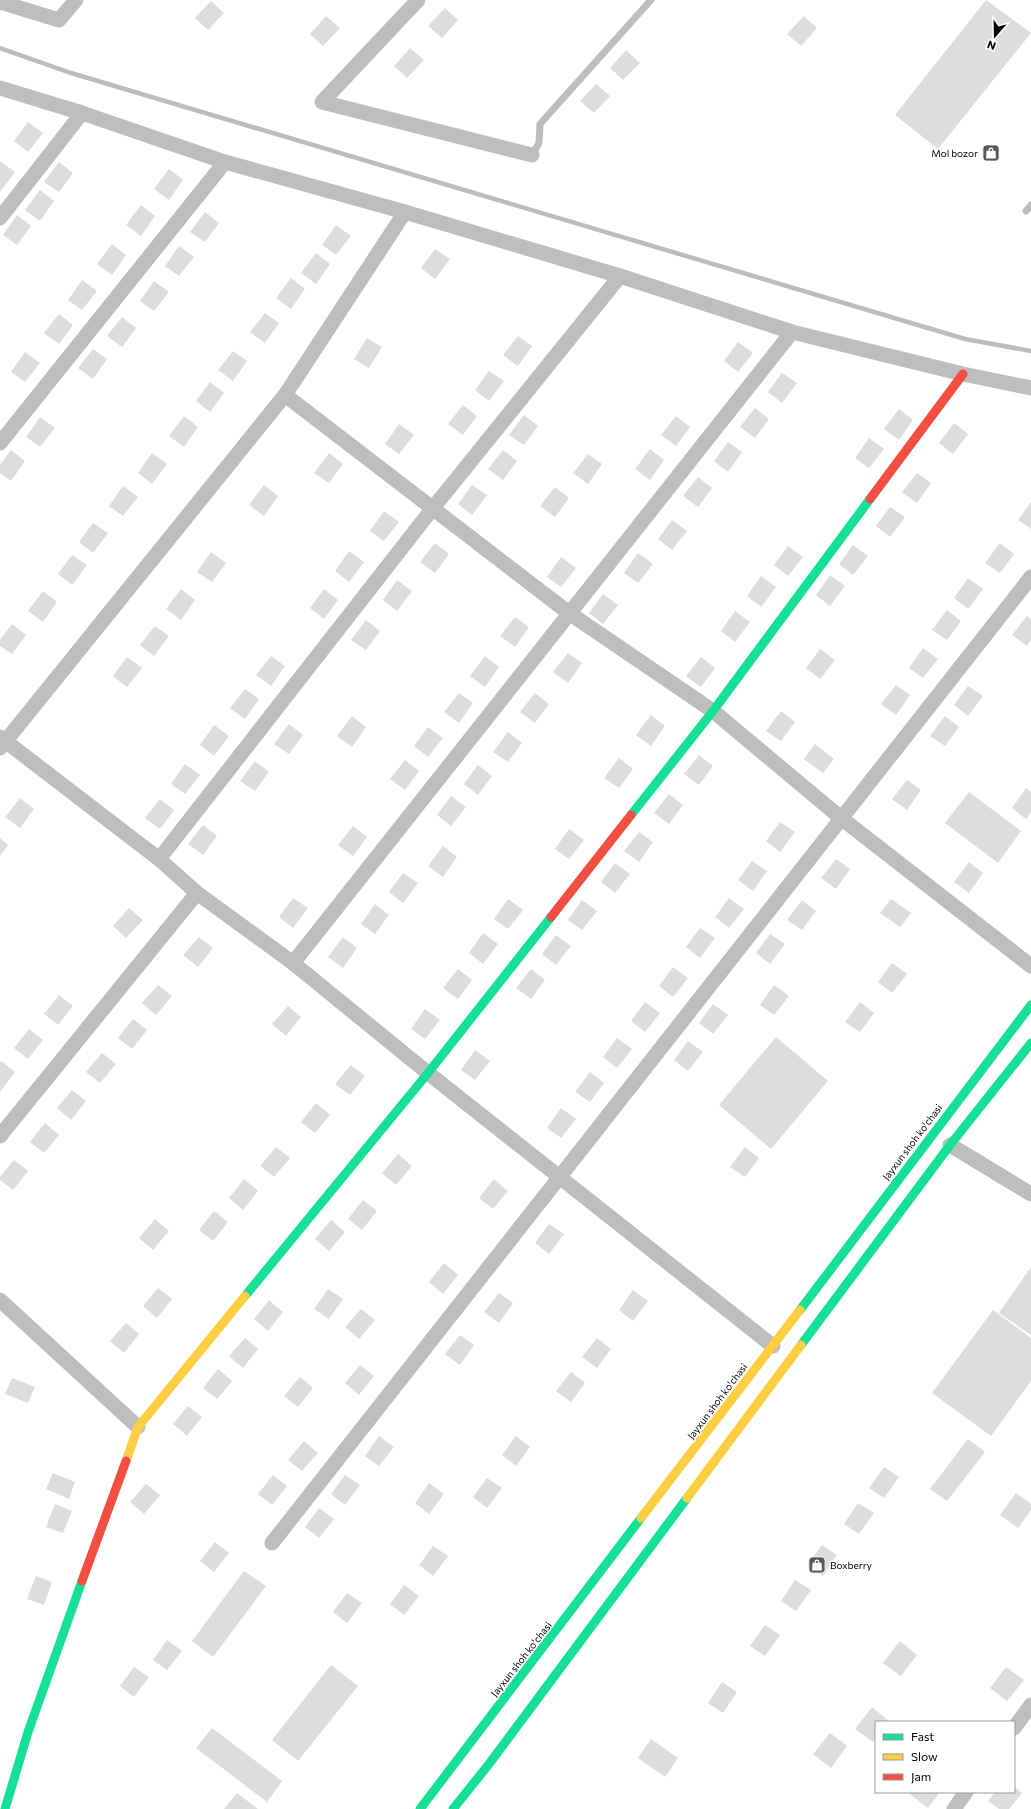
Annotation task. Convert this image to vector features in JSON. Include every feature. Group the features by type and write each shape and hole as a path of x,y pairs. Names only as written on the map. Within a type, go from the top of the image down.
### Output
{"main road":[{"path":"5,1809 28,1732 138,1427 428,1073 713,711 963,374"},
{"name":"Jayxun shoh ko'chasi","path":"420,1809 1031,1005"},
{"path":"453,1809 489,1764 950,1145 1031,1043"}],"street":[{"path":"0,2 59,20 76,0"},
{"path":"418,0 322,102 532,155"},
{"path":"0,88 82,113 225,162 405,212 620,276 792,332 963,374 1031,388"},
{"path":"0,218 82,113"},
{"path":"0,443 225,162"},
{"path":"405,212 285,395 2,742 159,859 197,893 293,963 558,1177 773,1346"},
{"path":"159,859 433,508 620,276"},
{"path":"293,963 792,332"},
{"path":"285,395 569,613 713,711 840,818 1031,966"},
{"path":"272,1543 840,818 1031,577"},
{"path":"0,1136 197,893"},
{"path":"950,1145 1031,1194"},
{"path":"0,1300 138,1427"},
{"path":"1015,1727 1031,1705"},
{"path":"954,1809 965,1793"}],"lane":[{"path":"532,155 539,143 540,124 651,0"},
{"path":"1026,211 1031,205"}],"building":[{"path":"986,0 1031,33 938,149 895,115"},
{"path":"211,1 224,13 208,30 195,18"},
{"path":"445,8 458,20 442,38 428,26"},
{"path":"326,16 340,28 323,46 310,34"},
{"path":"804,16 817,28 801,46 787,34"},
{"path":"410,48 424,60 407,78 394,66"},
{"path":"626,50 640,63 623,80 610,68"},
{"path":"596,84 610,96 594,113 580,101"},
{"path":"28,122 43,133 28,152 14,141"},
{"path":"0,161 15,172 0,192"},
{"path":"59,162 73,173 59,192 44,182"},
{"path":"169,169 183,180 169,200 154,189"},
{"path":"40,190 54,201 40,221 25,210"},
{"path":"141,205 155,216 141,236 126,225"},
{"path":"205,212 219,223 205,242 190,232"},
{"path":"17,215 31,226 17,245 3,235"},
{"path":"336,225 351,236 336,255 322,245"},
{"path":"112,244 126,255 112,275 97,264"},
{"path":"179,246 194,257 179,276 165,266"},
{"path":"435,249 450,259 435,279 421,268"},
{"path":"316,253 330,264 316,284 301,273"},
{"path":"291,278 305,289 291,309 276,298"},
{"path":"82,280 97,291 82,310 68,300"},
{"path":"154,281 169,292 154,311 140,301"},
{"path":"265,313 279,323 265,343 250,332"},
{"path":"59,314 73,325 59,344 44,333"},
{"path":"122,317 136,328 122,347 107,336"},
{"path":"518,336 532,346 518,366 503,355"},
{"path":"367,338 382,347 369,368 354,359"},
{"path":"738,342 753,353 738,372 724,361"},
{"path":"93,349 107,359 93,379 78,368"},
{"path":"233,351 247,361 233,381 218,370"},
{"path":"25,352 40,363 25,382 11,372"},
{"path":"489,371 504,381 489,401 475,390"},
{"path":"782,373 797,383 782,403 768,392"},
{"path":"210,382 224,393 210,412 196,401"},
{"path":"463,405 477,416 463,435 448,424"},
{"path":"755,408 769,419 755,438 740,427"},
{"path":"899,409 913,420 899,440 884,429"},
{"path":"524,415 538,426 524,445 509,435"},
{"path":"184,416 198,427 184,447 169,436"},
{"path":"676,416 690,427 676,446 661,435"},
{"path":"40,417 55,428 40,447 26,437"},
{"path":"954,423 968,434 953,454 939,443"},
{"path":"399,424 414,435 399,454 385,444"},
{"path":"869,438 884,449 869,468 855,458"},
{"path":"728,442 742,452 728,472 714,461"},
{"path":"650,449 664,460 650,480 635,469"},
{"path":"11,450 25,461 11,481 0,473 0,465"},
{"path":"503,450 517,461 503,480 488,469"},
{"path":"152,453 167,464 152,484 138,473"},
{"path":"329,453 343,464 329,483 314,473"},
{"path":"588,454 602,464 588,484 573,473"},
{"path":"917,473 931,483 917,503 902,492"},
{"path":"698,477 712,488 698,507 683,496"},
{"path":"264,485 278,496 264,516 249,505"},
{"path":"472,485 487,495 472,515 458,504"},
{"path":"123,486 138,497 123,516 109,506"},
{"path":"555,487 569,498 555,517 540,506"},
{"path":"1031,502 1031,529 1018,520"},
{"path":"890,507 905,517 890,537 876,526"},
{"path":"384,511 399,522 384,541 370,531"},
{"path":"672,520 687,531 672,550 658,539"},
{"path":"93,523 108,533 93,553 79,542"},
{"path":"435,543 449,554 435,573 420,562"},
{"path":"1000,543 1014,554 1000,573 985,563"},
{"path":"853,545 868,556 853,575 839,564"},
{"path":"788,546 803,557 788,576 774,565"},
{"path":"349,551 364,562 349,582 335,571"},
{"path":"211,552 226,563 212,582 197,572"},
{"path":"638,553 653,564 638,583 624,573"},
{"path":"72,555 87,565 72,585 58,574"},
{"path":"561,557 576,568 561,587 547,577"},
{"path":"830,575 845,586 830,606 816,595"},
{"path":"761,576 776,587 761,607 747,596"},
{"path":"968,578 983,589 968,609 954,598"},
{"path":"397,580 412,591 397,611 383,600"},
{"path":"181,589 195,600 181,620 166,609"},
{"path":"324,589 338,600 324,619 310,608"},
{"path":"43,591 57,602 43,622 28,611"},
{"path":"603,594 618,605 603,624 589,613"},
{"path":"947,610 961,621 947,640 932,630"},
{"path":"735,611 750,622 735,642 721,631"},
{"path":"1027,616 1031,619 1031,640 1027,646 1012,635"},
{"path":"515,617 529,627 515,647 500,636"},
{"path":"366,620 380,631 366,650 351,640"},
{"path":"12,624 26,635 12,654 0,646 0,640"},
{"path":"155,626 169,636 154,656 140,645"},
{"path":"923,648 938,659 923,678 909,668"},
{"path":"820,649 835,660 820,679 806,668"},
{"path":"568,653 582,663 568,683 553,672"},
{"path":"271,656 285,666 271,686 256,675"},
{"path":"485,656 499,667 485,687 470,676"},
{"path":"127,657 142,668 127,687 113,676"},
{"path":"701,657 715,668 701,687 686,676"},
{"path":"896,685 910,695 896,715 881,704"},
{"path":"968,686 983,696 968,716 954,705"},
{"path":"245,689 259,699 245,719 230,708"},
{"path":"459,693 473,703 459,723 444,712"},
{"path":"535,693 549,704 535,723 520,712"},
{"path":"781,711 795,722 781,741 766,731"},
{"path":"651,715 665,726 651,746 636,735"},
{"path":"352,716 366,727 352,747 337,736"},
{"path":"945,716 959,727 945,746 930,736"},
{"path":"289,724 303,735 289,754 274,744"},
{"path":"214,725 229,736 214,756 200,745"},
{"path":"428,727 443,738 428,757 414,746"},
{"path":"508,732 522,743 508,762 493,752"},
{"path":"815,744 834,759 823,773 804,759"},
{"path":"699,755 713,766 699,785 684,774"},
{"path":"619,758 633,769 619,788 604,778"},
{"path":"405,760 419,771 405,790 390,779"},
{"path":"255,761 269,772 255,791 240,781"},
{"path":"185,764 200,775 185,794 171,784"},
{"path":"478,765 492,776 478,795 464,784"},
{"path":"907,780 921,790 907,810 892,799"},
{"path":"1026,788 1031,792 1031,812 1026,819 1012,808"},
{"path":"969,792 1021,831 998,863 945,823"},
{"path":"669,794 683,805 669,824 654,813"},
{"path":"451,796 466,807 451,826 437,815"},
{"path":"20,798 34,809 20,828 5,817"},
{"path":"160,799 174,810 160,829 145,818"},
{"path":"780,822 795,832 780,852 766,841"},
{"path":"203,825 217,836 203,855 188,844"},
{"path":"353,826 367,837 353,856 338,845"},
{"path":"569,829 584,840 569,859 555,849"},
{"path":"639,832 653,842 639,862 624,851"},
{"path":"0,838 8,845 0,856"},
{"path":"443,846 457,857 443,877 428,866"},
{"path":"836,859 850,869 836,889 821,878"},
{"path":"752,861 767,871 753,891 738,880"},
{"path":"969,862 983,873 969,893 954,882"},
{"path":"615,863 630,874 615,893 601,882"},
{"path":"403,873 418,883 403,903 389,892"},
{"path":"293,898 308,908 293,928 279,917"},
{"path":"729,898 744,909 729,928 715,917"},
{"path":"508,899 523,910 508,929 494,919"},
{"path":"891,899 911,913 900,927 880,913"},
{"path":"582,900 597,911 582,930 568,920"},
{"path":"802,900 816,911 802,930 787,920"},
{"path":"375,904 389,915 375,934 361,924"},
{"path":"129,908 143,920 126,938 113,926"},
{"path":"700,928 715,938 700,958 686,947"},
{"path":"483,933 498,944 483,964 469,953"},
{"path":"770,934 785,944 770,964 756,953"},
{"path":"556,935 571,946 556,965 542,954"},
{"path":"199,937 213,948 198,967 183,955"},
{"path":"343,937 357,948 343,968 328,957"},
{"path":"892,963 907,974 892,993 878,982"},
{"path":"673,967 688,978 673,997 659,986"},
{"path":"458,969 472,980 458,999 443,988"},
{"path":"531,969 545,980 531,999 516,988"},
{"path":"158,985 172,996 156,1015 142,1003"},
{"path":"774,985 789,996 774,1015 760,1005"},
{"path":"59,995 73,1006 58,1025 44,1014"},
{"path":"645,1002 660,1013 645,1032 631,1021"},
{"path":"860,1002 874,1013 860,1032 845,1022"},
{"path":"713,1004 728,1015 713,1034 699,1023"},
{"path":"288,1006 301,1017 286,1036 272,1024"},
{"path":"425,1009 440,1020 425,1039 411,1029"},
{"path":"133,1019 147,1030 132,1049 118,1038"},
{"path":"29,1029 43,1040 28,1059 14,1048"},
{"path":"776,1037 828,1081 771,1149 719,1105"},
{"path":"617,1038 632,1049 617,1068 603,1057"},
{"path":"688,1041 703,1052 688,1071 674,1060"},
{"path":"475,1050 490,1061 475,1080 461,1070"},
{"path":"102,1053 116,1064 100,1083 86,1072"},
{"path":"1,1061 15,1072 0,1092 0,1063"},
{"path":"351,1065 365,1076 350,1095 335,1084"},
{"path":"590,1072 604,1083 590,1102 575,1092"},
{"path":"72,1090 86,1101 71,1120 57,1108"},
{"path":"316,1103 330,1115 315,1133 301,1122"},
{"path":"561,1108 576,1119 561,1138 547,1128"},
{"path":"45,1123 59,1135 44,1153 30,1142"},
{"path":"276,1147 290,1158 274,1177 260,1166"},
{"path":"745,1147 759,1158 745,1177 730,1167"},
{"path":"398,1154 412,1166 396,1185 382,1173"},
{"path":"14,1160 28,1171 13,1190 0,1180 0,1177"},
{"path":"244,1179 258,1191 243,1210 229,1198"},
{"path":"494,1179 508,1191 493,1209 479,1198"},
{"path":"363,1200 377,1211 362,1230 348,1219"},
{"path":"214,1211 228,1222 213,1241 199,1230"},
{"path":"155,1219 169,1231 153,1250 139,1238"},
{"path":"331,1220 345,1232 329,1251 315,1239"},
{"path":"549,1224 564,1234 549,1254 535,1243"},
{"path":"444,1263 458,1275 443,1294 429,1282"},
{"path":"1031,1267 1031,1335 999,1313"},
{"path":"158,1288 172,1299 157,1318 143,1306"},
{"path":"328,1289 343,1299 329,1319 314,1309"},
{"path":"633,1290 648,1301 633,1321 619,1310"},
{"path":"499,1293 513,1303 499,1323 484,1312"},
{"path":"269,1300 283,1312 268,1331 254,1319"},
{"path":"361,1309 375,1320 359,1339 345,1327"},
{"path":"993,1310 1031,1338 1031,1381 991,1436 932,1393"},
{"path":"126,1323 139,1334 124,1353 110,1341"},
{"path":"460,1335 474,1345 460,1365 445,1354"},
{"path":"245,1338 258,1349 243,1368 229,1356"},
{"path":"597,1338 611,1349 597,1368 582,1357"},
{"path":"360,1365 374,1376 359,1395 345,1383"},
{"path":"218,1369 232,1381 217,1399 203,1388"},
{"path":"571,1372 585,1383 571,1402 556,1391"},
{"path":"300,1377 313,1388 298,1407 284,1396"},
{"path":"12,1378 35,1387 28,1403 5,1394"},
{"path":"188,1406 202,1417 187,1436 173,1424"},
{"path":"379,1436 394,1447 379,1466 365,1456"},
{"path":"516,1436 530,1447 516,1466 502,1455"},
{"path":"968,1439 985,1452 947,1501 930,1489"},
{"path":"304,1441 318,1453 302,1471 288,1460"},
{"path":"884,1467 899,1477 884,1498 869,1488"},
{"path":"53,1473 75,1482 69,1499 46,1489"},
{"path":"273,1475 287,1486 272,1505 258,1494"},
{"path":"345,1475 360,1485 345,1505 331,1494"},
{"path":"487,1478 502,1488 487,1508 473,1497"},
{"path":"429,1483 444,1494 429,1514 415,1503"},
{"path":"146,1484 160,1495 144,1514 130,1502"},
{"path":"1016,1493 1031,1504 1031,1510 1018,1528 1000,1515"},
{"path":"858,1503 874,1513 859,1534 844,1524"},
{"path":"55,1504 72,1511 63,1533 46,1527"},
{"path":"319,1508 334,1519 319,1538 305,1527"},
{"path":"215,1542 229,1553 214,1572 200,1561"},
{"path":"822,1545 837,1555 823,1576 807,1566"},
{"path":"433,1546 448,1556 433,1576 419,1565"},
{"path":"244,1571 266,1586 213,1657 192,1641"},
{"path":"36,1576 52,1582 44,1605 27,1599"},
{"path":"795,1580 811,1590 796,1611 781,1601"},
{"path":"404,1585 419,1596 404,1615 390,1604"},
{"path":"347,1593 362,1603 347,1623 333,1612"},
{"path":"765,1625 780,1635 765,1656 750,1646"},
{"path":"167,1640 182,1651 167,1670 153,1660"},
{"path":"900,1641 917,1655 901,1676 883,1663"},
{"path":"331,1665 358,1686 298,1761 272,1740"},
{"path":"134,1667 149,1677 134,1697 120,1686"},
{"path":"1006,1667 1024,1680 1007,1701 990,1688"},
{"path":"722,1682 737,1692 723,1713 708,1703"},
{"path":"872,1707 889,1721 875,1721 875,1739 873,1742 855,1729"},
{"path":"212,1728 282,1781 267,1802 196,1748"},
{"path":"830,1733 847,1746 831,1768 813,1754"},
{"path":"651,1739 678,1758 665,1777 638,1758"},
{"path":"1015,1788 1022,1793 1009,1809 999,1809 988,1801 994,1793 1015,1793"},
{"path":"237,1793 258,1809 224,1809"},
{"path":"911,1793 939,1793 928,1808 910,1794"}],"waterway":[{"path":"0,48 71,73 965,339 1031,351"}],"traffic: fast":[{"path":"631,815 713,711 870,499"},
{"path":"245,1296 428,1073 551,917"},
{"path":"800,1310 1031,1005"},
{"path":"801,1345 950,1145 1031,1043"},
{"path":"453,1809 489,1764 687,1498"},
{"path":"420,1809 641,1518"},
{"path":"5,1809 28,1732 82,1581"}],"traffic: slow":[{"path":"126,1461 138,1427 245,1296"},
{"path":"641,1518 800,1310"},
{"path":"687,1498 801,1345"}],"traffic: jam":[{"path":"870,499 963,374"},
{"path":"551,917 631,815"},
{"path":"82,1581 126,1461"}],"place":[{"name":"Mol bozor","path":"991,153"},
{"name":"Boxberry","path":"817,1565"}]}
